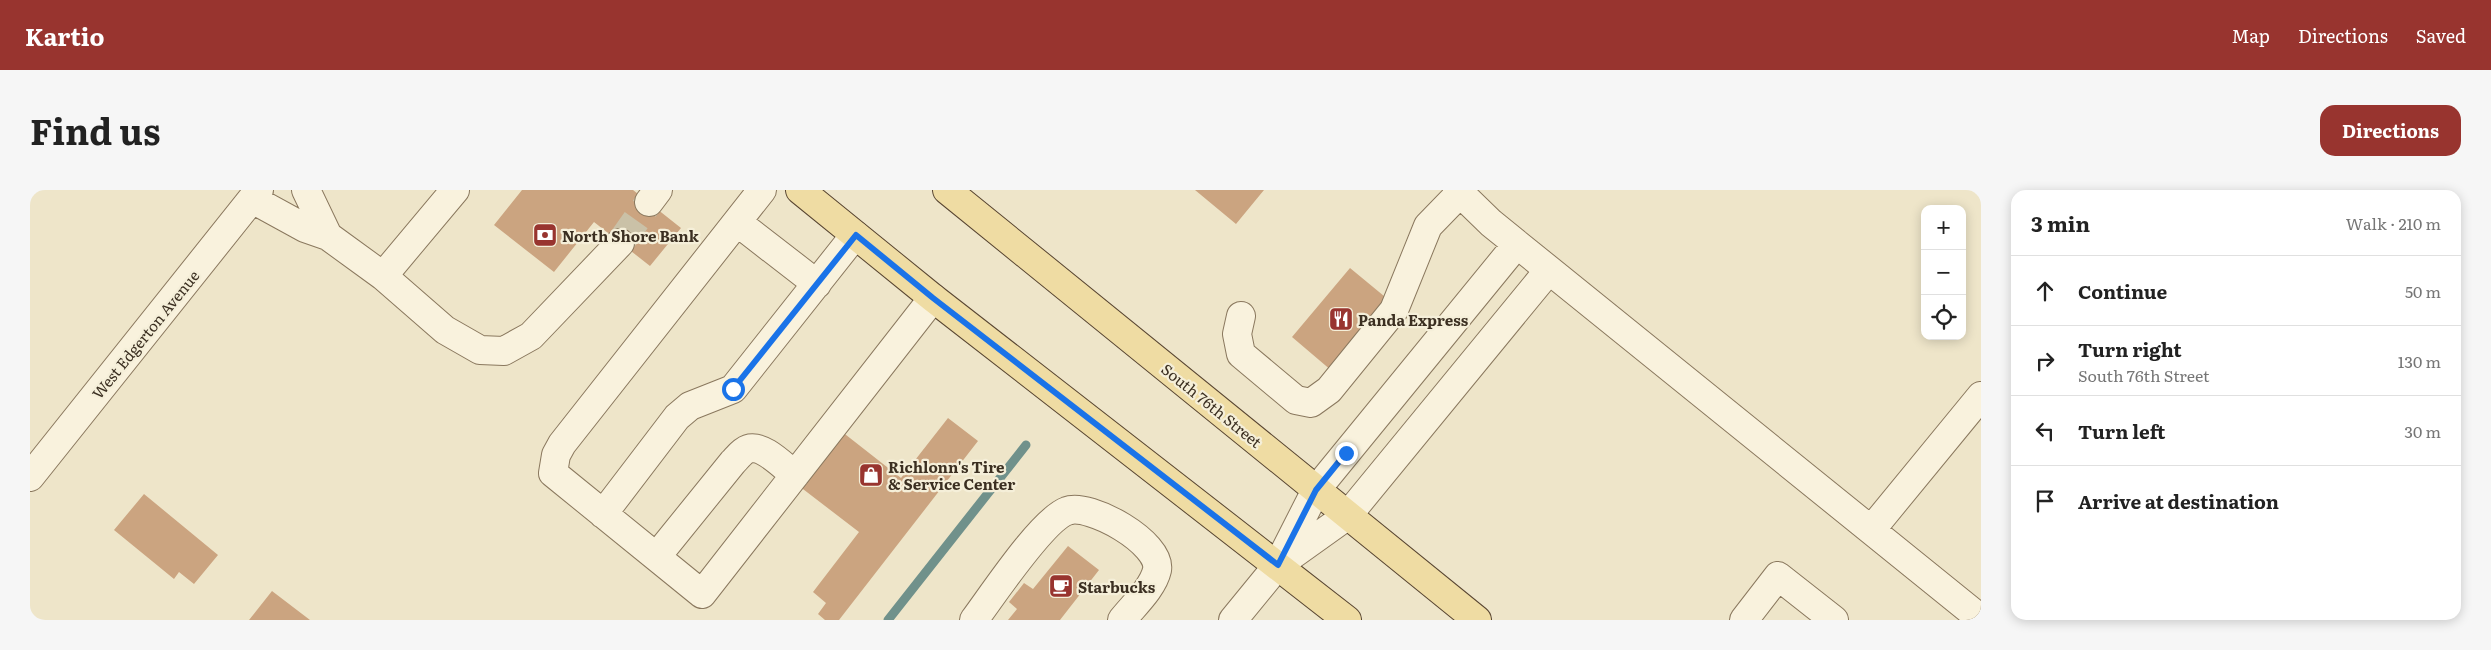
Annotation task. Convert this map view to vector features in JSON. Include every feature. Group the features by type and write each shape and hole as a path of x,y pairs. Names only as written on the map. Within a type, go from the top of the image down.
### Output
{"main road":[{"path":"800,190 933,298 1278,565 1346,620"},
{"name":"South 76th Street","path":"949,190 1477,620"}],"street":[{"path":"306,190 328,236"},
{"path":"383,276 455,190"},
{"path":"762,190 562,444 556,455 553,473 658,556 702,594 933,298"},
{"path":"1241,316 1237,334 1241,354 1296,400 1311,403 1328,390 1394,310 1428,226 1458,191 1517,244 1981,619"},
{"path":"256,194 305,228 328,236 383,276 445,330 480,350 504,351 531,336 620,242"},
{"name":"West Edgerton Avenue","path":"30,477 256,194"},
{"path":"737,222 817,284"},
{"path":"603,514 677,417 690,406 733,389 856,235"},
{"path":"1233,620 1278,565 1316,490 1517,244"},
{"path":"1278,565 1348,516 1550,270"},
{"path":"1871,530 1981,396"},
{"path":"658,556 733,462 746,450 755,448 764,452 795,475"},
{"path":"974,620 1044,528 1066,511 1079,509 1112,522 1142,541 1154,554 1157,569 1149,585 1122,620"},
{"path":"1744,620 1778,576 1834,620"}],"building":[{"name":"North Shore Bank","path":"522,190 633,190 681,228 650,266 594,222 554,272 494,225"},
{"path":"1195,190 1264,190 1236,224"},
{"name":"Panda Express","path":"1350,268 1390,301 1332,371 1292,337"},
{"path":"948,418 978,441 839,620 825,620 818,614 826,603 813,592 859,532 799,486 841,431 901,478"},
{"path":"144,494 218,555 194,584 179,572 174,579 114,530"},
{"name":"Starbucks","path":"1068,546 1099,570 1060,620 1008,620 1017,609 1009,602 1024,583 1033,589"},
{"path":"272,591 310,620 249,620"}],"waterway":[{"path":"888,620 1026,445"}],"tunnel":[{"path":"620,243 649,202"}],"place":[{"name":"North Shore Bank","path":"545,235"},
{"name":"Panda Express","path":"1341,319"},
{"name":"Richlonn's Tire & Service Center","path":"871,475"},
{"name":"Starbucks","path":"1061,586"}],"route":[{"path":"733,389 856,235 933,298 1278,565 1316,490 1346,453"}]}
